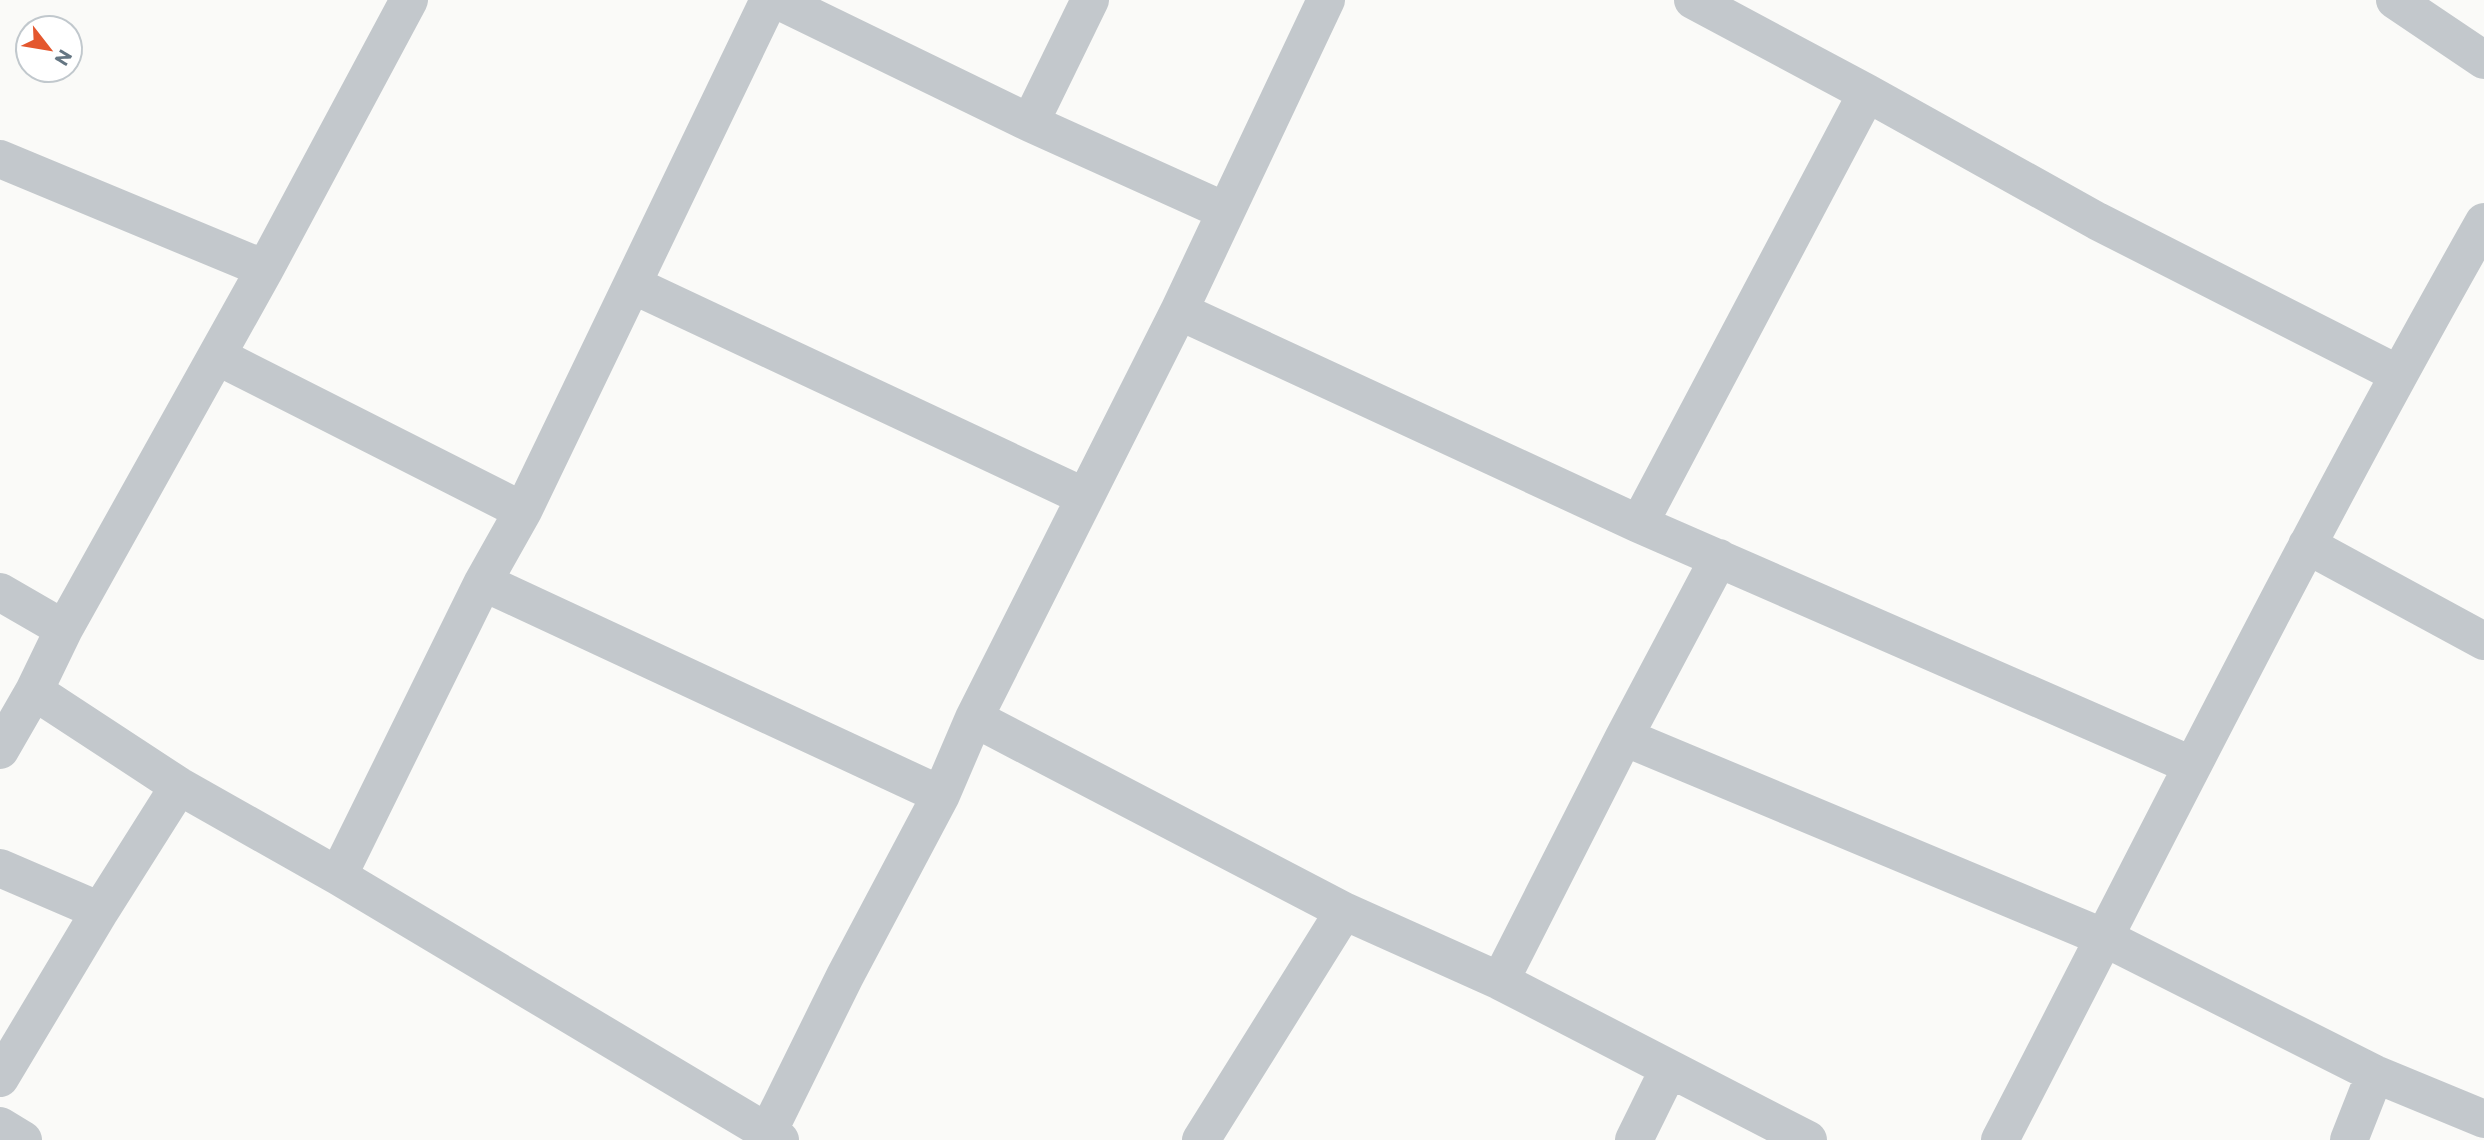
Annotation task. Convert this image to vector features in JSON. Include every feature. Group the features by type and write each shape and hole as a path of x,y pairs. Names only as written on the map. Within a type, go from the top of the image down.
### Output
{"street":[{"path":"0,750 34,691 64,629 265,269 409,0"},
{"path":"338,876 483,582 523,511 769,0"},
{"path":"776,0 1030,123 1225,211"},
{"path":"1030,123 1090,0"},
{"path":"34,691 179,786 338,876 771,1137 845,976 941,795 974,718 1179,312 1326,0"},
{"path":"1693,0 2097,221 2398,374"},
{"path":"2406,3 2484,60"},
{"path":"1639,524 1867,93"},
{"path":"0,159 265,269"},
{"path":"2000,1140 2191,765 2398,374 2484,222"},
{"path":"633,285 1085,497"},
{"path":"1179,312 1639,524 2191,765"},
{"path":"216,356 523,511"},
{"path":"2307,545 2484,640"},
{"path":"1500,982 1624,737 1719,558"},
{"path":"483,582 941,795"},
{"path":"0,592 64,629"},
{"path":"974,718 1344,911 1500,982 1808,1140"},
{"path":"1624,737 2105,938 2375,1074 2484,1119"},
{"path":"0,1078 179,786"},
{"path":"0,868 100,911"},
{"path":"1201,1140 1344,911"},
{"path":"1634,1140 1669,1069"},
{"path":"2349,1140 2375,1074"},
{"path":"0,1126 23,1140"}]}
